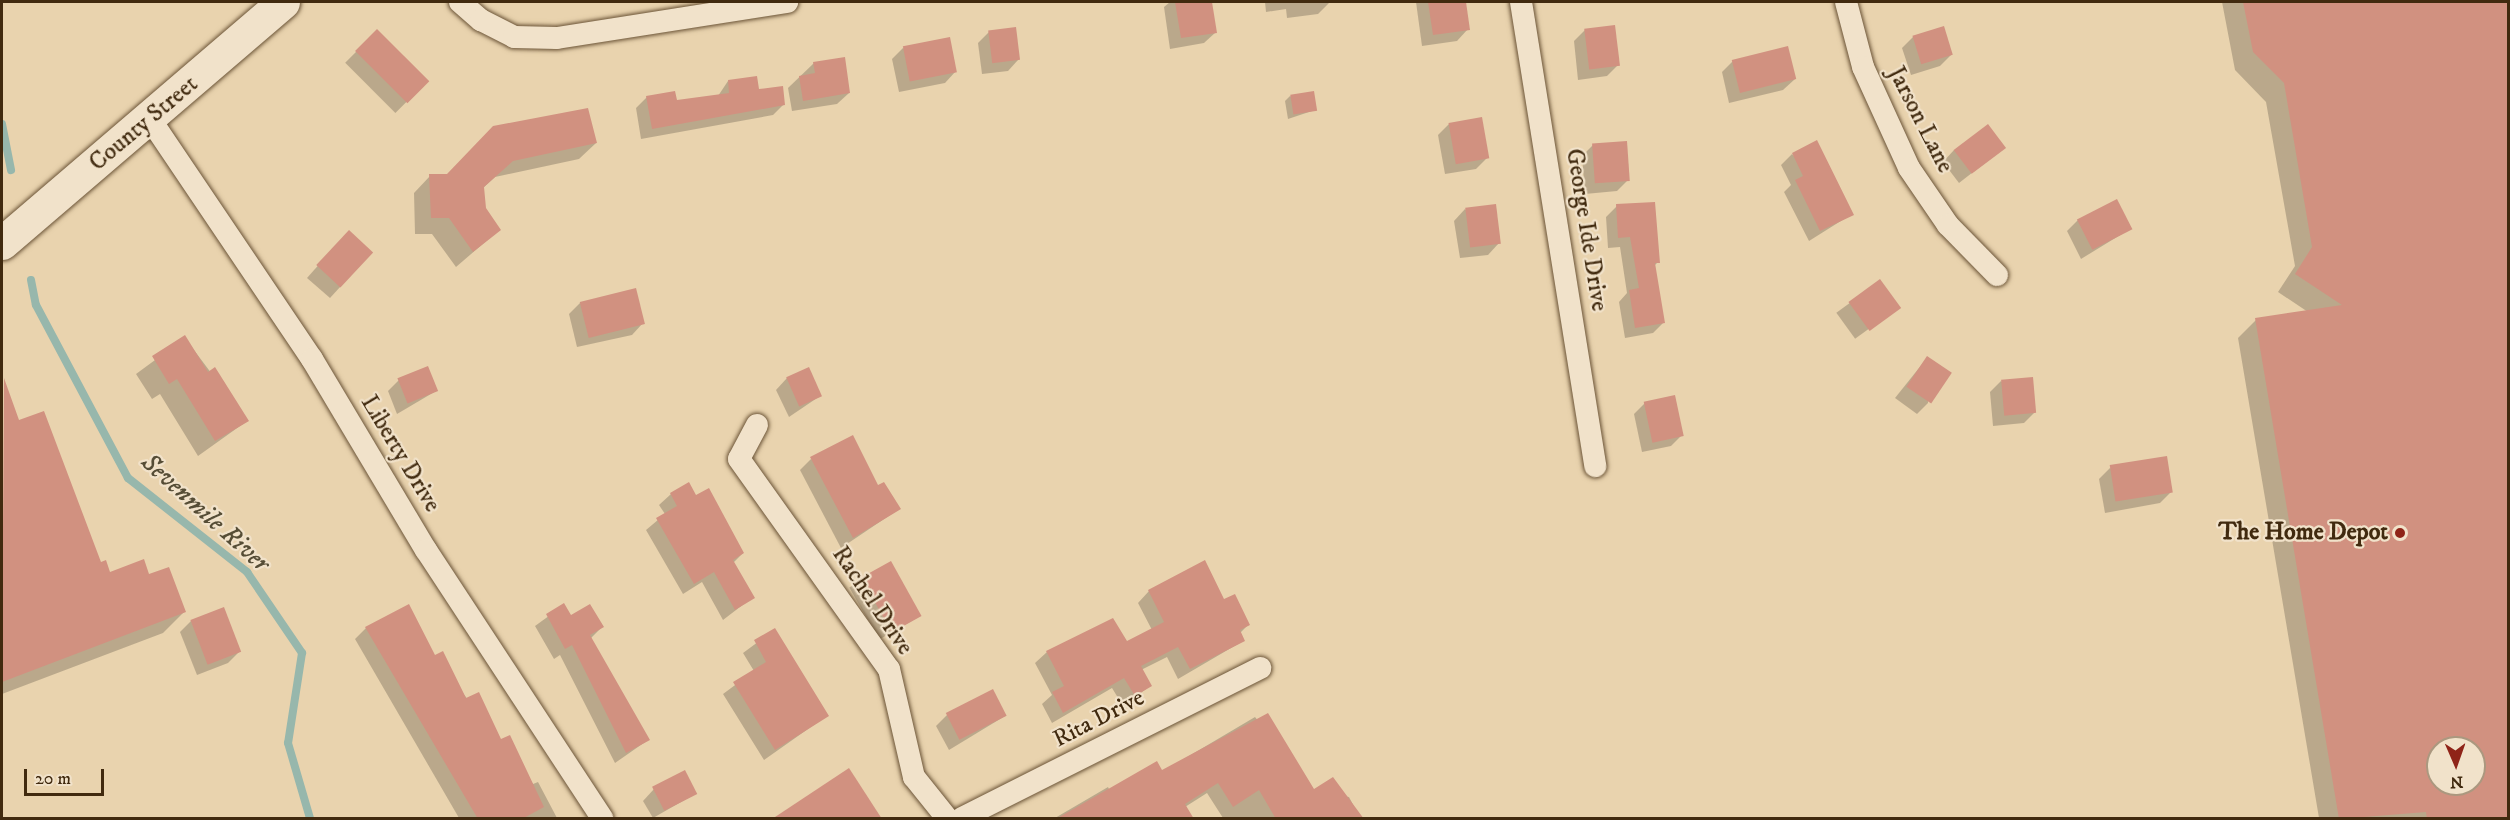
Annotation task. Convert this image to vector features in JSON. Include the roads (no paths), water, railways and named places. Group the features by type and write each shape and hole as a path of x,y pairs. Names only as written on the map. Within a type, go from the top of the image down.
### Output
{"main road":[{"name":"County Street","path":"2,243 150,119 283,2"}],"street":[{"path":"460,2 514,37 557,38 748,4 787,2"},
{"name":"George Ide Drive","path":"1521,2 1595,466"},
{"name":"Jarson Lane","path":"1846,2 1863,67 1909,168 1948,225 1996,275"},
{"name":"Liberty Drive","path":"150,119 312,359 426,550 602,819"},
{"name":"Rachel Drive","path":"757,425 740,459 889,669 914,777 947,819"},
{"name":"Rita Drive","path":"963,819 1260,668"}],"waterway":[{"name":"Sevenmile River","path":"2,124 11,170"},
{"name":"Sevenmile River","path":"31,280 36,305 128,478 247,572 302,653 288,743 310,818"}],"place":[{"name":"The Home Depot","path":"2400,533"}]}
